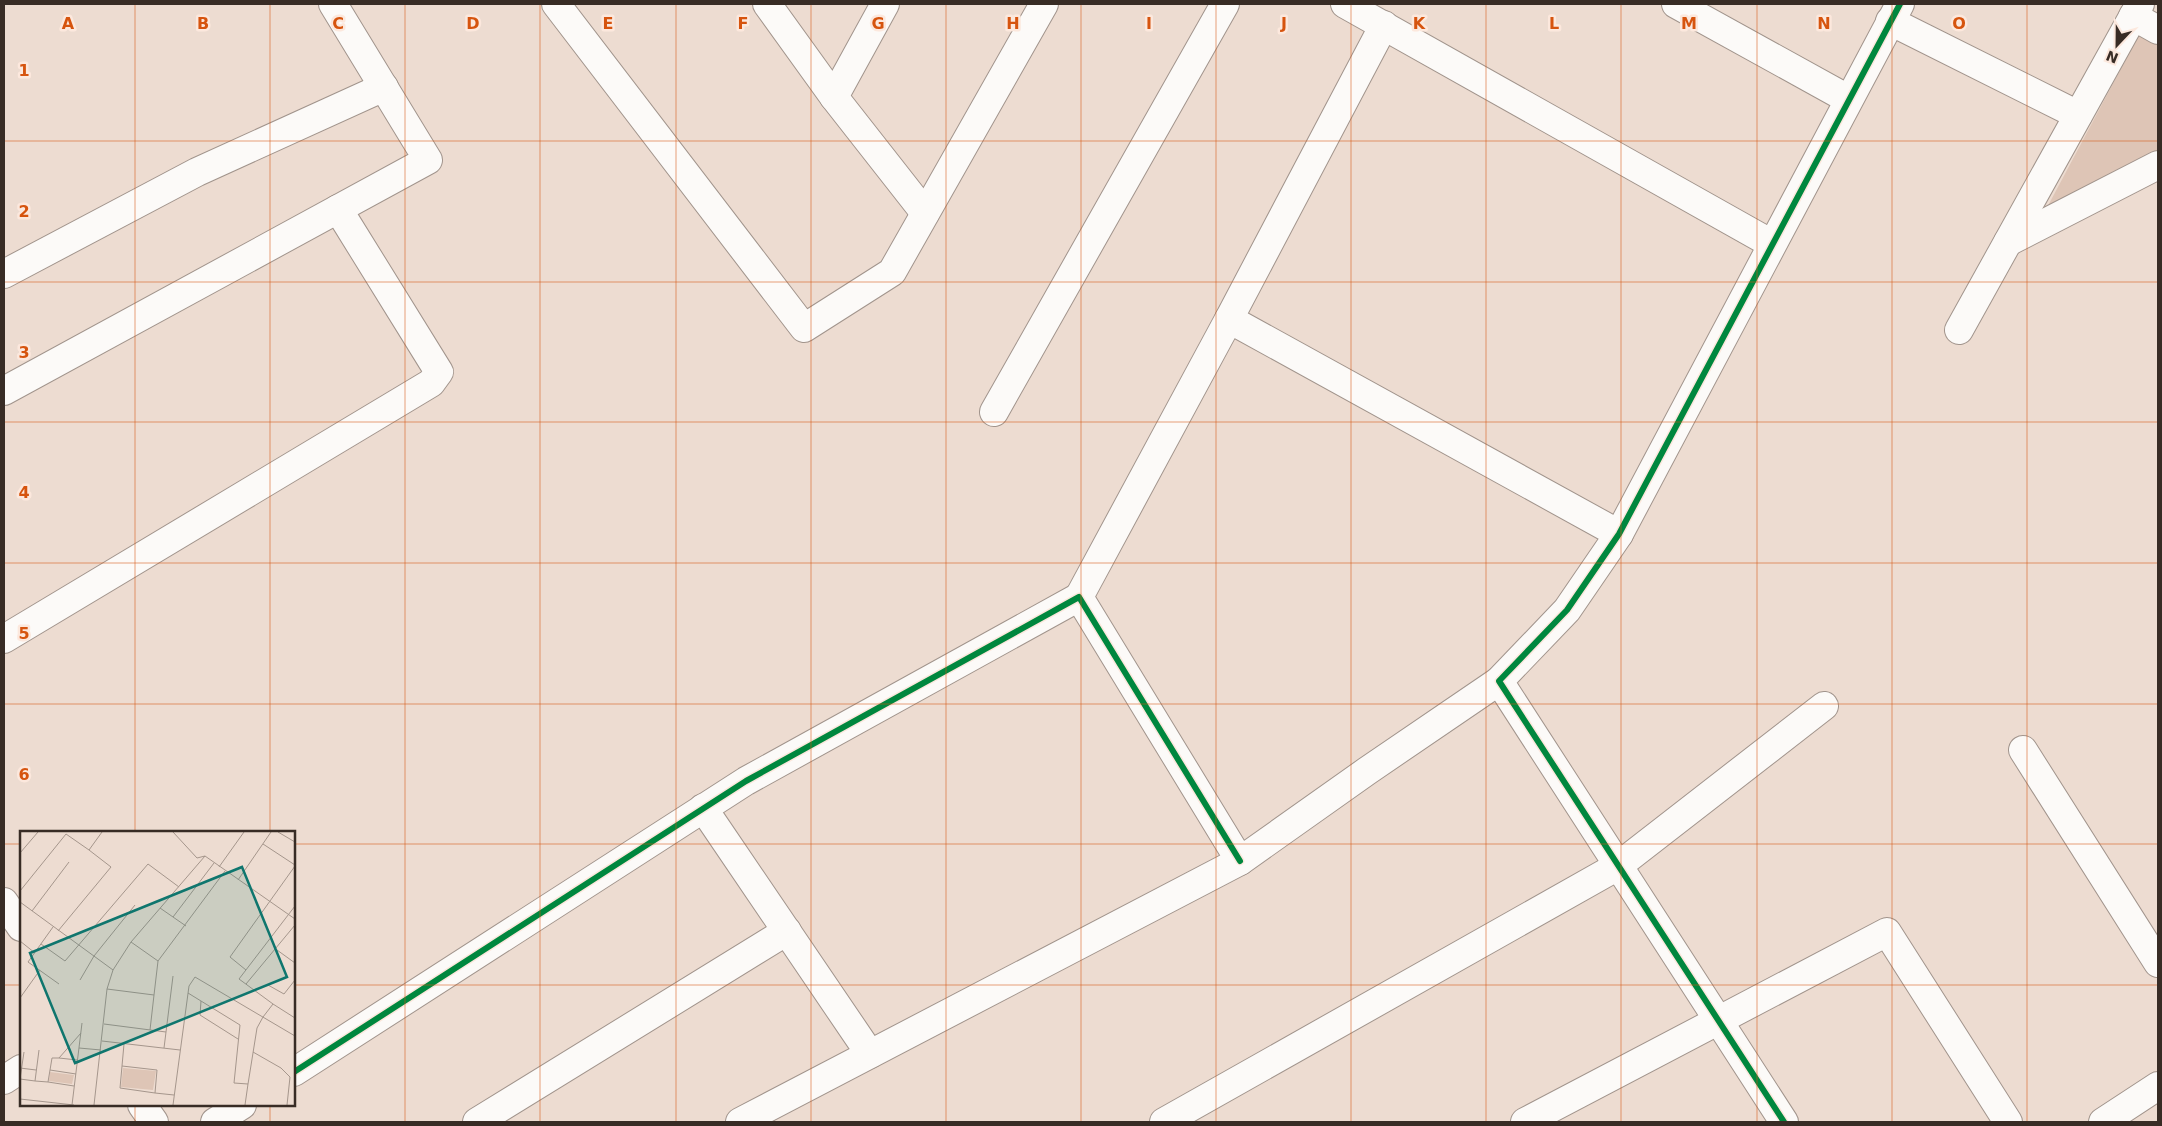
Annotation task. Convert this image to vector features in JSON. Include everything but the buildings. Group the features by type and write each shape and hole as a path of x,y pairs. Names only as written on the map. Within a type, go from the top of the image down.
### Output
{"street":[{"path":"4,391 428,160 333,4"},
{"path":"556,4 804,328 892,272 1044,4"},
{"path":"767,4 834,97 925,213"},
{"path":"834,97 885,4"},
{"path":"994,412 1226,4"},
{"path":"1345,4 1772,244"},
{"path":"1676,4 1848,99"},
{"path":"1960,330 2136,10 2158,30"},
{"path":"740,1122 1240,861 1499,681 1567,610 1619,534 1895,12 2078,115"},
{"path":"295,1071 746,781 1079,597 1384,26"},
{"path":"4,274 197,172 384,87"},
{"path":"2008,242 2158,165"},
{"path":"4,639 431,384 439,372 338,209"},
{"path":"1229,318 1619,534"},
{"path":"1079,597 1240,861"},
{"path":"1499,681 1784,1122"},
{"path":"1164,1122 1618,866 1824,706"},
{"path":"2023,750 2150,932 2158,962"},
{"path":"703,808 870,1054"},
{"path":"4,902 20,926"},
{"path":"477,1122 787,931"},
{"path":"1525,1122 1719,1022 1886,932 2008,1122"},
{"path":"4,1080 20,1070"},
{"path":"2118,1118 2158,1086"},
{"path":"143,1106 154,1122"},
{"path":"215,1122 240,1106"}],"shaded area":[{"path":"2141,31 2158,41 2158,158 2042,217"}],"cycle path":[{"path":"1784,1122 1499,681 1567,610 1619,534 1900,4"},
{"path":"295,1071 746,781 1079,597 1240,861"}]}
